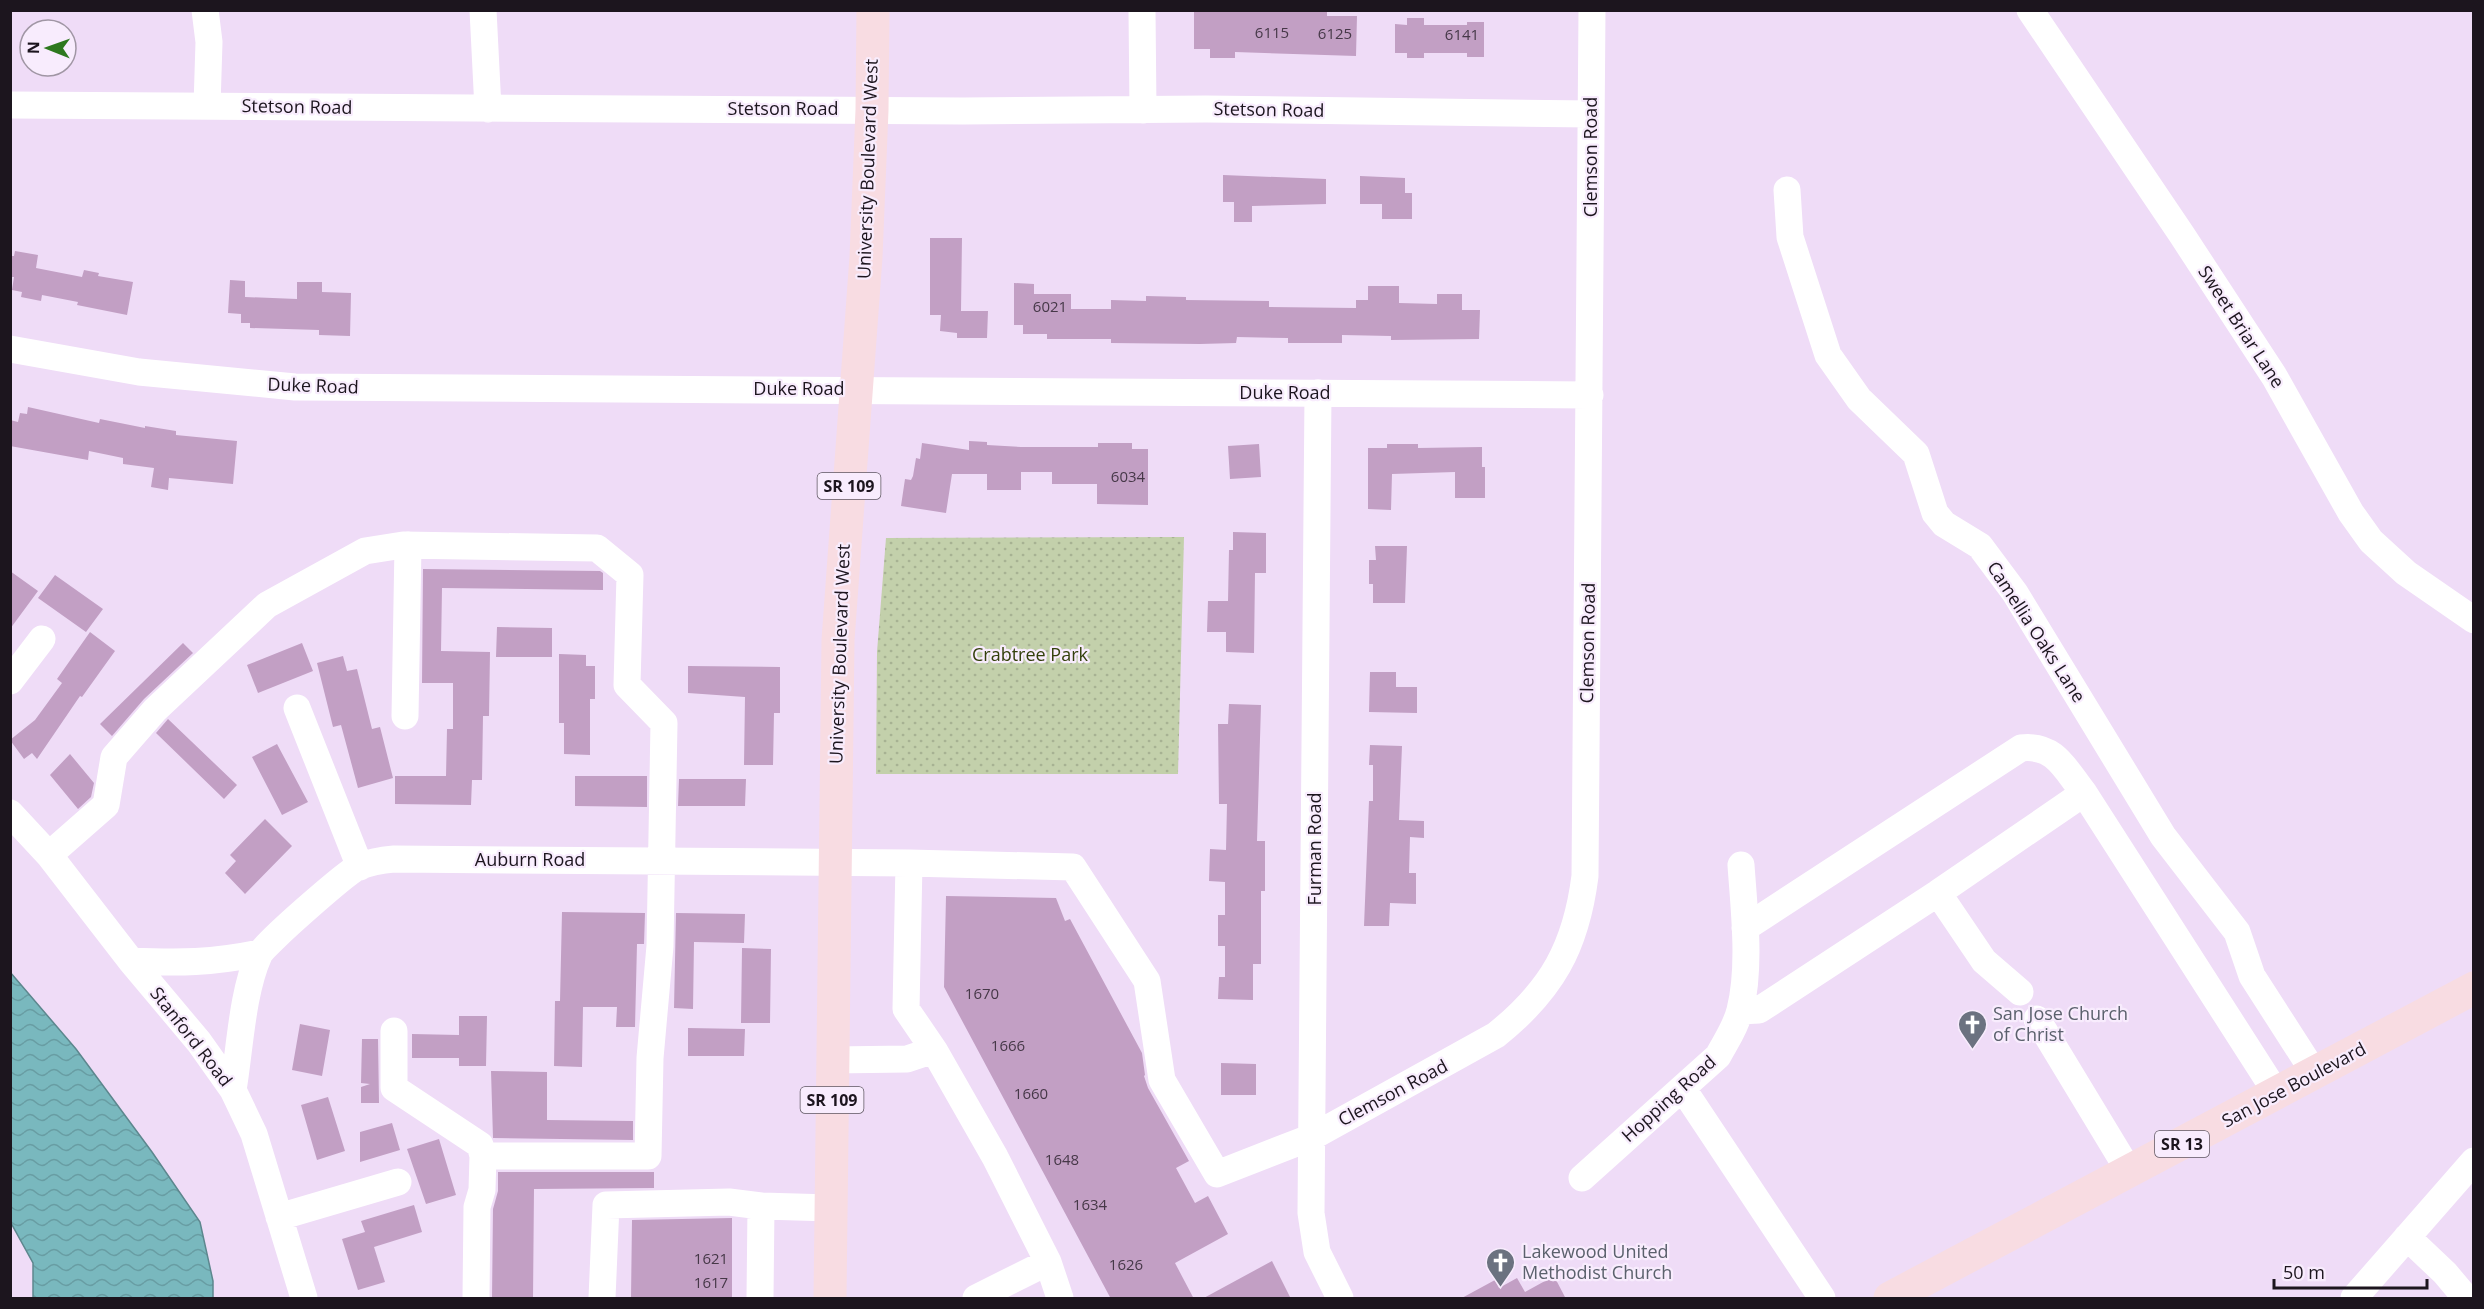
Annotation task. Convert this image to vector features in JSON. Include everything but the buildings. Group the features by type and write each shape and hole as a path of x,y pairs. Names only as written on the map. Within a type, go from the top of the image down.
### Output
{"main road":[{"name":"University Boulevard West","path":"830,1299 838,640 866,257 872,110 873,10"},
{"name":"San Jose Boulevard","path":"1890,1299 2474,988"}],"street":[{"path":"205,10 209,42 207,106"},
{"path":"483,10 489,109"},
{"path":"1142,10 1143,110"},
{"name":"Clemson Road","path":"909,863 1072,867 1147,981 1162,1080 1217,1174 1312,1137 1496,1035 1521,1015 1542,992 1570,944 1582,906 1586,876 1592,10"},
{"name":"Sweet Briar Lane","path":"2030,10 2274,376 2351,513 2371,541 2406,573 2474,620"},
{"name":"Stetson Road","path":"10,105 1591,114"},
{"name":"Camellia Oaks Lane","path":"1787,190 1790,237 1828,355 1859,399 1916,454 1935,513 1944,524 1980,546 2015,593 2163,837 2237,932 2252,976 2315,1074"},
{"name":"Duke Road","path":"10,349 139,372 295,387 1590,395"},
{"name":"Furman Road","path":"1318,393 1312,1227 1322,1264 1340,1299"},
{"path":"405,716 408,545"},
{"path":"48,855 106,805 114,757 154,710 267,605 365,551 408,545 597,548 630,575 627,685 664,723 660,946 650,1058 648,1156 483,1156"},
{"path":"10,681 42,639"},
{"path":"297,708 360,867"},
{"path":"1745,928 2021,748 2035,746 2049,751 2085,793 2277,1094"},
{"path":"1740,1011 1759,1010 2085,793"},
{"name":"Stanford Road","path":"10,813 48,855 131,961 199,1042 233,1090 254,1134 303,1299"},
{"name":"Auburn Road","path":"260,953 341,878 360,867 394,859 909,863"},
{"path":"909,863 906,1009 934,1050 995,1157 1048,1262 1060,1299"},
{"name":"Hopping Road","path":"1582,1178 1718,1056 1731,1033 1740,1011 1744,989 1745,928 1741,865"},
{"path":"1938,893 1984,961 2020,993"},
{"path":"131,961 188,964 229,960 260,953 249,989 233,1090"},
{"path":"2037,1019 2129,1172"},
{"path":"394,1031 394,1088 480,1145 483,1156 483,1190 477,1208 476,1299"},
{"path":"833,1060 907,1059 934,1050"},
{"path":"1683,1089 1822,1299"},
{"path":"2354,1299 2474,1161"},
{"path":"279,1217 398,1182"},
{"path":"602,1299 606,1205 729,1202 761,1206 831,1208"},
{"path":"760,1299 761,1206"},
{"path":"2407,1237 2445,1273 2466,1299"},
{"path":"976,1299 1048,1262"}],"green space":[{"name":"Crabtree Park","path":"1184,537 1178,774 876,774 877,652 886,538"}],"water":[{"path":"10,972 76,1049 200,1222 213,1281 213,1298 33,1298 33,1263 11,1223"}],"place":[{"name":"San Jose Church of Christ","path":"1972,1050"},
{"name":"Lakewood United Methodist Church","path":"1501,1288"}]}
